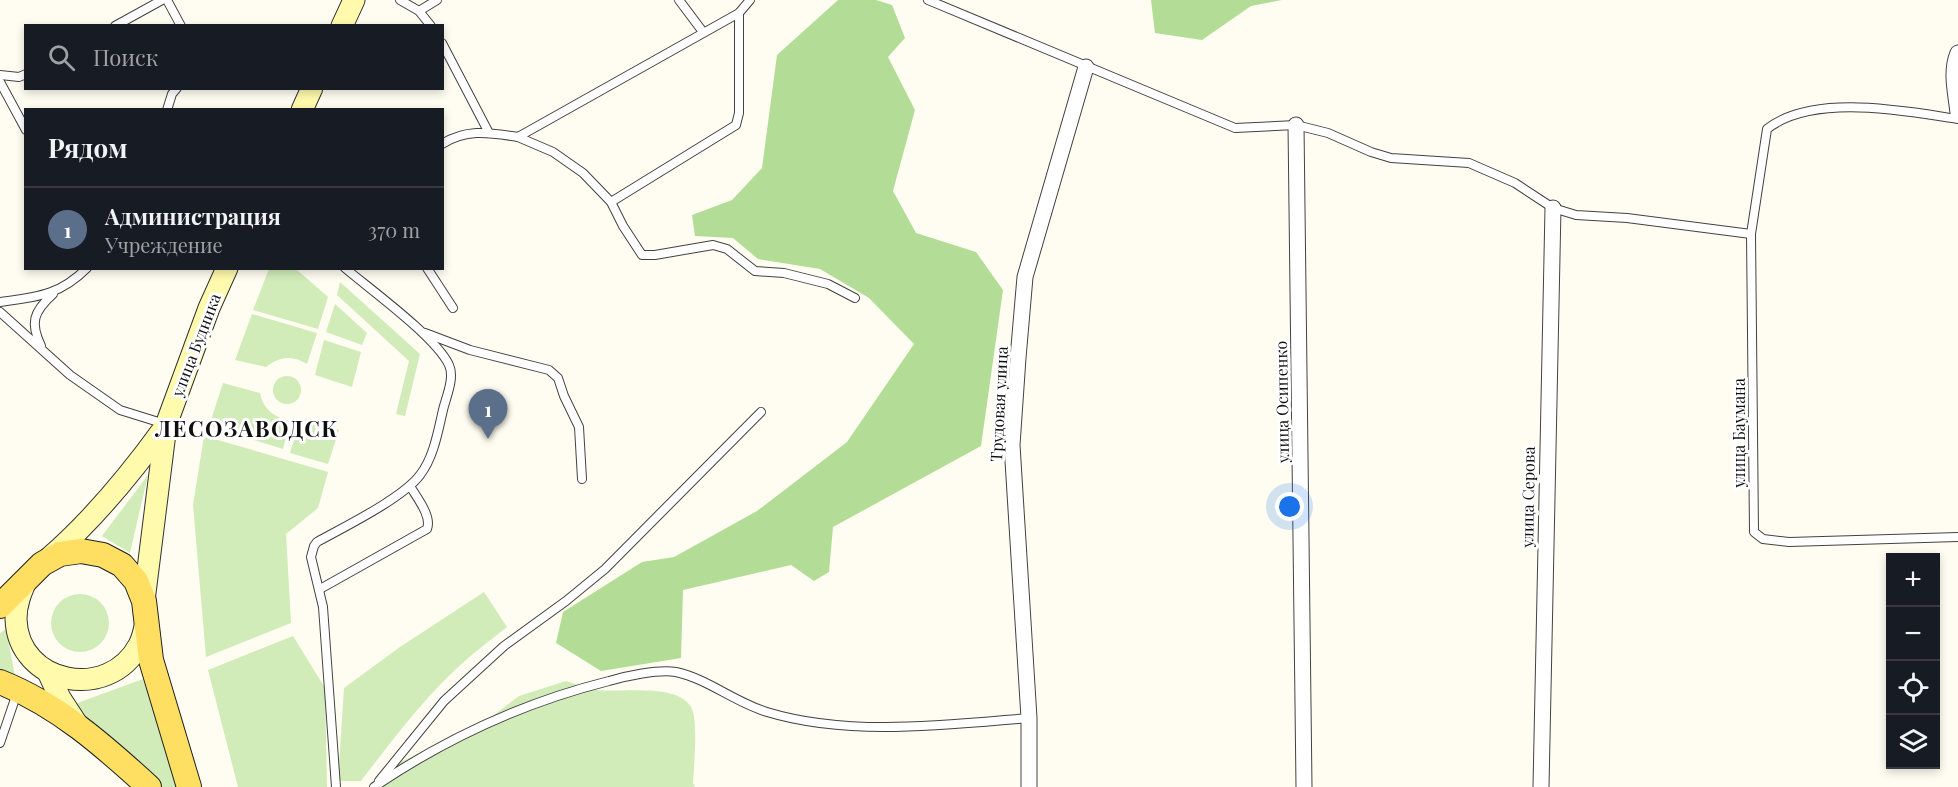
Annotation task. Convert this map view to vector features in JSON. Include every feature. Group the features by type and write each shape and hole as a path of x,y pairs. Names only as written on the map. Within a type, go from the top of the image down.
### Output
{"main road":[{"path":"343,24 354,0"},
{"path":"303,108 311,90"},
{"name":"улица Будника","path":"189,787 151,660 145,612 166,425 209,308 226,270"},
{"path":"0,606 72,539 138,464 166,425"},
{"path":"27,579 18,599 16,620 21,641 32,659 48,672 68,680 90,681 110,674 128,662 140,644 145,612 136,581 122,565 103,555 81,551 60,554 45,562"},
{"path":"9,685 31,680 48,672"},
{"path":"48,672 60,698 77,724"},
{"path":"9,685 77,724 149,787"}],"street":[{"path":"1958,53 1954,73 1958,113"},
{"name":"Трудовая улица","path":"1029,787 1029,718 1012,445 1019,346 1025,277 1086,67"},
{"name":"улица Осипенко","path":"1296,125 1304,787"},
{"name":"улица Серова","path":"1541,787 1553,208"}],"lane":[{"path":"119,24 162,0"},
{"path":"167,0 180,24"},
{"path":"400,0 419,11 429,24"},
{"path":"419,11 437,0"},
{"path":"679,0 703,32"},
{"path":"518,137 739,13 750,0"},
{"path":"928,0 1235,128 1296,125 1312,128 1391,158 1469,163 1515,183 1553,208 1576,215 1627,218 1751,234"},
{"path":"611,202 736,125 739,113 739,13"},
{"path":"444,47 489,133"},
{"path":"0,75 19,77 24,75"},
{"path":"0,82 24,126"},
{"path":"166,108 175,90"},
{"name":"улица Баумана","path":"1958,119 1874,108 1839,107 1784,119 1767,129 1751,234 1754,532 1762,539 1789,542 1958,537"},
{"path":"444,143 456,135 479,132 518,137 553,152 583,173 611,202 642,255 655,255 713,245 727,249 754,271 784,273 828,284 855,298"},
{"path":"43,351 36,334 34,318 38,310 58,290 84,270"},
{"path":"336,787 320,590 311,557 314,546 410,486 421,474 430,457 438,431 451,372 446,360 421,332 347,270"},
{"path":"428,270 453,308"},
{"path":"0,302 38,298 58,290"},
{"path":"0,312 70,375 120,410 166,425"},
{"path":"421,332 470,350 549,370 558,378 579,427 582,479"},
{"path":"374,787 444,701 504,646 566,601 605,569 761,412"},
{"path":"320,590 427,529 429,524 424,511 410,486"},
{"path":"374,787 414,760 458,736 570,690 634,674 675,672 767,712 813,722 895,727 1029,718"},
{"path":"0,743 9,685"}],"green space":[{"path":"838,0 876,0 892,5 905,38 888,57 915,110 893,191 916,233 976,252 1003,290 981,446 833,527 829,572 814,581 791,565 683,590 681,658 601,671 556,643 563,612 642,562 674,557 757,511 847,442 914,344 869,298 820,269 758,259 733,238 695,236 692,215 732,200 762,168 777,55"},
{"path":"1151,0 1282,0 1251,6 1202,40 1155,33"},
{"path":"269,270 297,270 328,297 318,329 253,310"},
{"path":"340,282 420,354 405,416 396,414 409,361 337,295"},
{"path":"335,304 367,333 362,345 326,332"},
{"path":"252,314 317,333 307,364 297,359 286,358 266,367 235,360"},
{"path":"324,340 361,352 352,387 315,375"},
{"path":"287,376 297,380 301,390 297,400 287,404 277,400 273,390 277,380"},
{"path":"223,383 260,393 267,409 290,421 283,449 209,426"},
{"path":"301,418 339,430 328,464 290,453"},
{"path":"204,436 328,472 318,508 286,534 291,623 206,657 193,505"},
{"path":"148,475 130,553 102,536"},
{"path":"484,592 507,627 467,659 438,687 361,781 338,781 344,688 400,647"},
{"path":"80,594 91,596 104,607 109,623 107,634 96,647 80,652 69,650 56,639 51,623 53,612 64,599"},
{"path":"6,629 16,681 0,674 0,633"},
{"path":"293,636 325,688 327,787 238,787 208,670"},
{"path":"143,679 178,787 157,787 72,705"},
{"path":"566,681 597,690 663,692 685,701 692,709 695,724 693,783 695,787 382,787 401,762 460,732 477,732 494,715 519,696"}],"place":[{"name":"Администрация","path":"488,439"}],"district":[{"name":"ЛЕСОЗАВОДСК","path":"247,429"}]}
